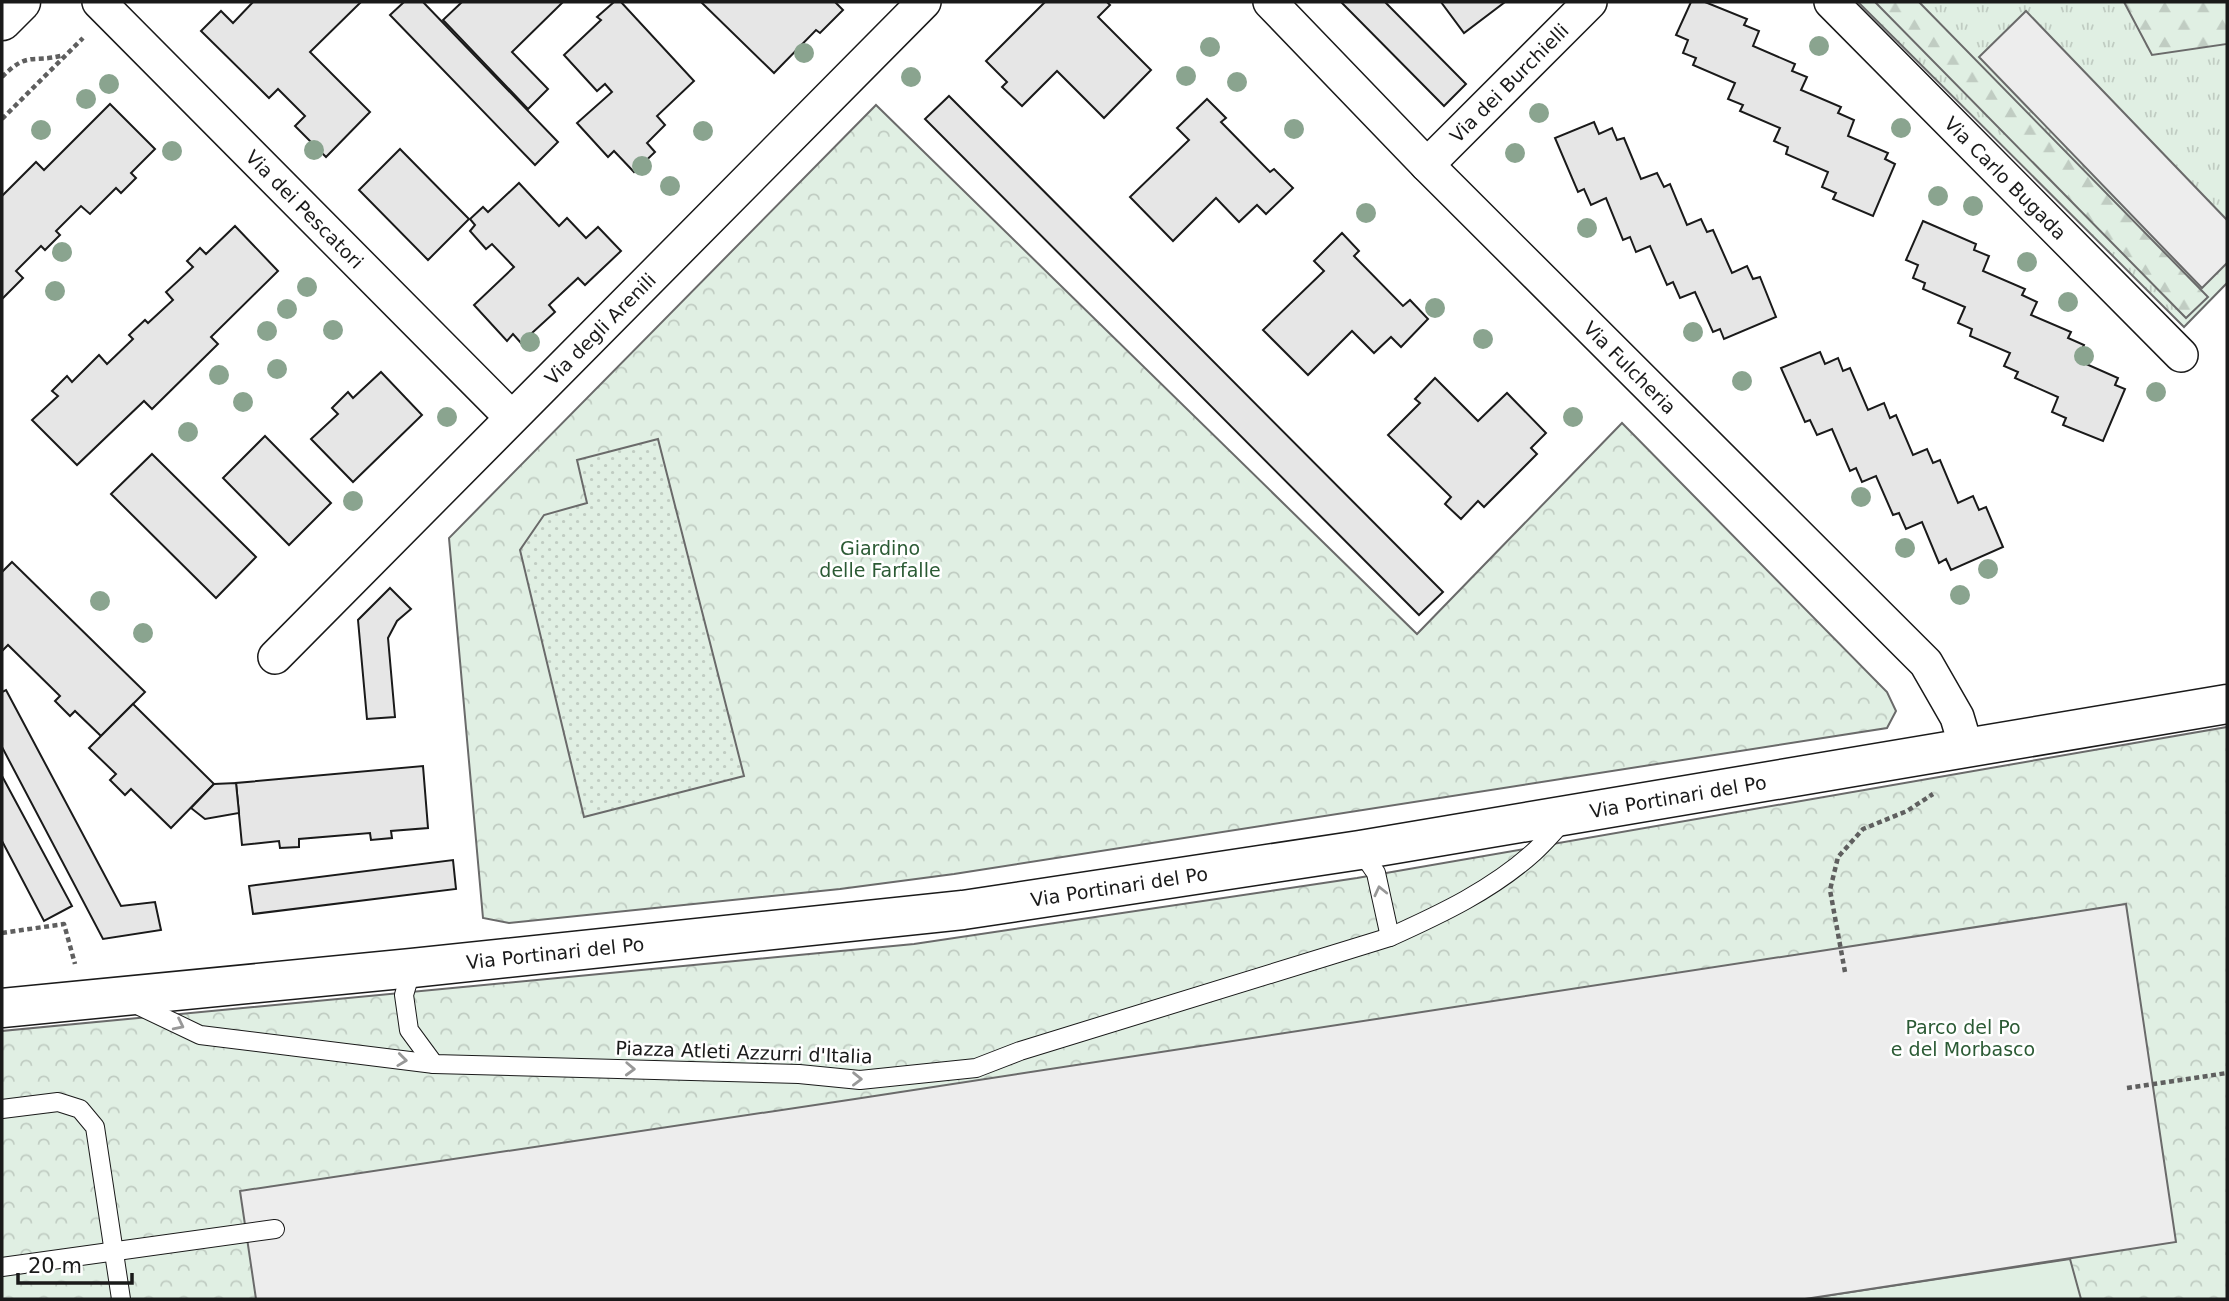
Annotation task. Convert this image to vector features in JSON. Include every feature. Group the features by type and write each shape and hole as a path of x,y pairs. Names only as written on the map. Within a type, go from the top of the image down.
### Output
{"street":[{"path":"2,21 21,2"},
{"name":"Via dei Pescatori","path":"99,2 512,417"},
{"name":"Via degli Arenili","path":"275,657 924,2"},
{"name":"Via Fulcheria","path":"1270,2 1427,165 1926,663 1957,716 1966,747"},
{"name":"Via dei Burchielli","path":"1427,165 1590,2"},
{"name":"Via Carlo Bugada","path":"1831,2 2181,355"},
{"name":"Via Portinari del Po","path":"2,1008 963,910 1360,850 2227,704"}],"lane":[{"name":"Piazza Atleti Azzurri d'Italia","path":"101,997 200,1035 434,1064 799,1074 860,1080 976,1068 1020,1051 1391,937 1438,915 1489,886 1533,853 1570,814"},
{"path":"1360,850 1376,873 1391,937"},
{"path":"412,968 404,995 409,1030 434,1064"},
{"path":"2,1109 58,1102 80,1110 95,1127 121,1299"},
{"path":"2,1267 275,1229"}],"path":[{"path":"2,77 12,66 26,58 50,59 65,55 2,119"},
{"path":"1845,972 1830,890 1838,857 1863,829 1907,811 1950,784 1966,747"},
{"path":"2,933 64,925 101,997"},
{"path":"2127,1088 2227,1073"}],"green space":[{"path":"1858,2 2227,2 2227,283 2184,327"},
{"path":"1875,2 1919,2 2208,297 2186,318"},
{"path":"2124,2 2227,2 2227,44 2152,55"},
{"name":"Giardino delle Farfalle","path":"876,105 1417,634 1622,423 1887,692 1896,711 1887,728 954,874 840,889 509,923 483,918 449,538"},
{"path":"658,439 744,776 584,817 520,550 544,515 587,503 577,460"},
{"name":"Parco del Po e del Morbasco","path":"2227,727 2227,1299 2,1299 2,1031 914,944 1357,878"},
{"path":"2070,1259 2081,1299 1805,1299"}],"shaded area":[{"path":"2026,11 2227,220 2227,263 2202,288 1979,57"},
{"path":"2126,904 2176,1242 1805,1299 256,1299 240,1191"}],"building":[{"path":"253,2 361,2 310,52 370,112 326,157 295,126 305,116 278,89 269,98 201,31 221,11 233,23"},
{"path":"404,2 423,2 558,142 535,165 390,15"},
{"path":"462,2 563,2 512,52 548,89 528,109 443,20"},
{"path":"614,2 621,2 694,81 657,116 665,125 647,143 655,152 634,172 614,151 608,157 577,123 612,92 605,84 597,91 564,55 601,20 597,17"},
{"path":"701,2 835,2 843,10 820,33 816,30 774,73"},
{"path":"1045,2 1107,2 1110,5 1098,17 1151,70 1104,118 1057,71 1022,106 1002,87 1007,82 986,61"},
{"path":"1341,2 1385,2 1466,84 1444,106"},
{"path":"1441,2 1505,2 1464,33"},
{"path":"1691,2 1705,2 1747,19 1744,25 1759,31 1753,46 1795,64 1792,71 1807,77 1801,90 1841,107 1838,113 1854,120 1848,136 1888,153 1885,159 1895,164 1873,216 1833,199 1836,193 1822,187 1828,172 1786,154 1788,147 1774,141 1780,128 1740,111 1743,105 1728,99 1735,83 1693,65 1696,58 1683,53 1688,40 1676,35"},
{"path":"949,96 1443,592 1419,615 925,119"},
{"path":"1207,99 1226,118 1221,122 1270,172 1274,169 1293,188 1266,214 1257,205 1239,222 1216,198 1173,241 1130,197 1189,140 1177,128"},
{"path":"110,104 155,149 131,173 136,178 121,193 116,188 90,214 81,206 56,231 60,235 45,250 41,246 16,271 23,278 2,299 2,196 36,162 44,170"},
{"path":"1594,122 1599,134 1612,128 1617,140 1624,138 1641,179 1657,173 1664,187 1670,184 1687,225 1701,219 1707,232 1713,230 1732,273 1747,266 1753,279 1760,277 1776,317 1724,339 1720,329 1713,332 1695,292 1680,298 1673,282 1667,285 1650,246 1636,252 1630,237 1623,240 1606,198 1591,205 1584,189 1578,192 1555,138"},
{"path":"400,149 469,219 428,260 359,190"},
{"path":"519,183 559,226 567,218 586,238 598,227 621,251 585,285 578,278 549,305 555,312 521,343 513,334 507,341 474,305 514,267 492,244 486,249 470,231 475,225 470,219 483,207 488,212"},
{"path":"1923,221 1976,244 1974,250 1989,256 1983,271 2025,289 2022,295 2037,302 2031,315 2071,332 2068,338 2084,345 2077,360 2118,378 2115,385 2125,389 2103,441 2063,425 2066,418 2052,412 2058,397 2015,378 2018,372 2004,366 2010,353 1970,336 1972,329 1958,323 1965,307 1923,289 1925,283 1913,278 1918,265 1906,260"},
{"path":"235,226 278,271 211,337 218,344 152,409 144,401 77,465 32,420 58,396 52,391 67,376 72,382 99,355 107,364 133,339 129,335 145,320 148,323 173,300 166,292 193,267 187,261 200,248 206,254"},
{"path":"1342,233 1359,251 1354,256 1403,306 1410,300 1428,319 1401,347 1391,337 1374,353 1352,331 1308,375 1263,330 1324,271 1314,261"},
{"path":"1820,352 1825,364 1838,358 1843,371 1850,368 1868,410 1884,403 1890,418 1896,415 1913,455 1927,449 1933,463 1940,460 1958,503 1973,496 1979,510 1986,507 2003,547 1951,570 1946,559 1939,563 1922,522 1906,529 1899,513 1893,515 1876,476 1862,482 1856,468 1850,471 1832,429 1817,435 1810,420 1805,422 1781,368"},
{"path":"381,372 422,415 353,482 311,439 338,414 332,408 348,392 353,398"},
{"path":"1435,378 1478,421 1507,393 1546,433 1531,448 1537,454 1484,507 1478,501 1461,519 1445,504 1451,497 1388,435 1420,403 1415,399"},
{"path":"265,436 331,503 289,545 223,478"},
{"path":"152,454 256,557 216,598 111,494"},
{"path":"12,562 145,692 101,736 75,711 70,716 55,701 60,696 8,645 2,649 2,572"},
{"path":"390,588 411,609 397,621 388,638 395,717 367,719 358,620"},
{"path":"6,690 121,906 155,902 161,930 103,939 2,747 2,692"},
{"path":"133,704 214,784 171,828 131,789 125,795 110,780 116,774 89,748"},
{"path":"423,766 428,828 391,831 392,838 371,840 370,833 299,839 299,847 280,848 279,841 242,845 236,783"},
{"path":"2,776 72,906 44,921 2,841"},
{"path":"236,783 239,813 205,819 191,808 214,784"},
{"path":"453,860 456,889 253,914 249,886"}]}
